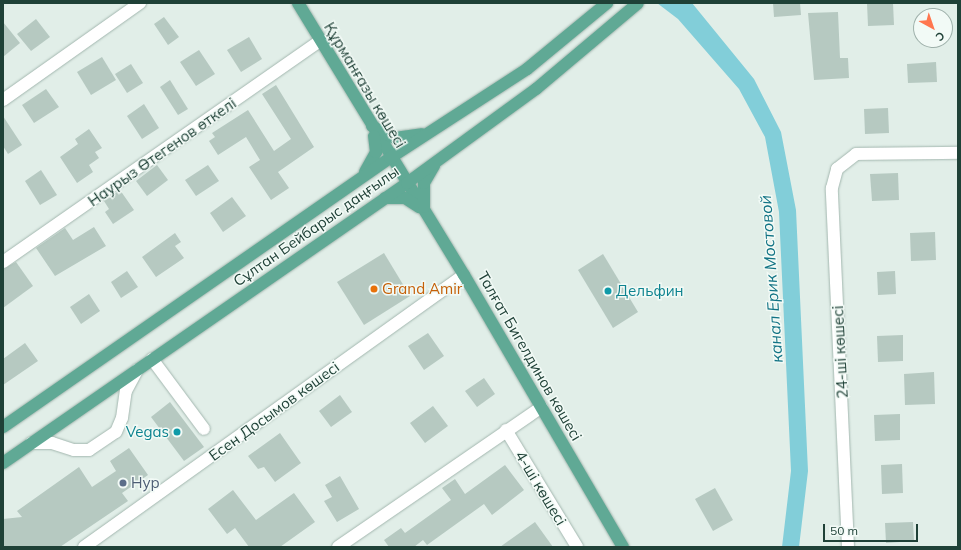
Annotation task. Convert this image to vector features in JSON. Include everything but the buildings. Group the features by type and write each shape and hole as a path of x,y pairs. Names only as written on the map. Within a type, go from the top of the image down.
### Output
{"main road":[{"name":"Құрманғазы көшесі","path":"298,3 390,158 407,183"},
{"name":"Сұлтан Бейбарыс даңғылы","path":"3,427 390,158 527,69 607,3"},
{"name":"Сұлтан Бейбарыс даңғылы","path":"3,463 439,160 536,89 638,3"},
{"path":"371,125 395,138 428,133"},
{"path":"361,178 376,152 371,125"},
{"path":"425,212 421,194 424,183 439,160"},
{"name":"Талғат Бигелдинов көшесі","path":"407,183 464,275 623,547"},
{"path":"385,198 405,198 425,212"}],"street":[{"path":"3,100 140,3"},
{"name":"Наурыз Өтегенов өткелі","path":"3,262 320,41"},
{"name":"24-ші көшесі","path":"848,547 832,188 836,169 845,160 856,154 958,154"},
{"name":"Есен Досымов көшесі","path":"84,547 464,275"},
{"path":"152,359 204,429"},
{"path":"31,443 52,443 74,450 89,450 116,432 122,418 126,391 137,370"},
{"path":"338,547 506,430 542,407"},
{"name":"4-ші көшесі","path":"506,430 577,547"}],"water":[{"name":"канал Ерик Мостовой","path":"657,3 692,3 754,79 781,132 796,210 808,471 799,547 782,547 791,471 779,212 765,137 739,89 678,19"}],"place":[{"name":"Grand Amir","path":"374,289"},
{"name":"Дельфин","path":"608,291"},
{"name":"Vegas","path":"177,432"},
{"name":"Нур","path":"123,483"}]}
